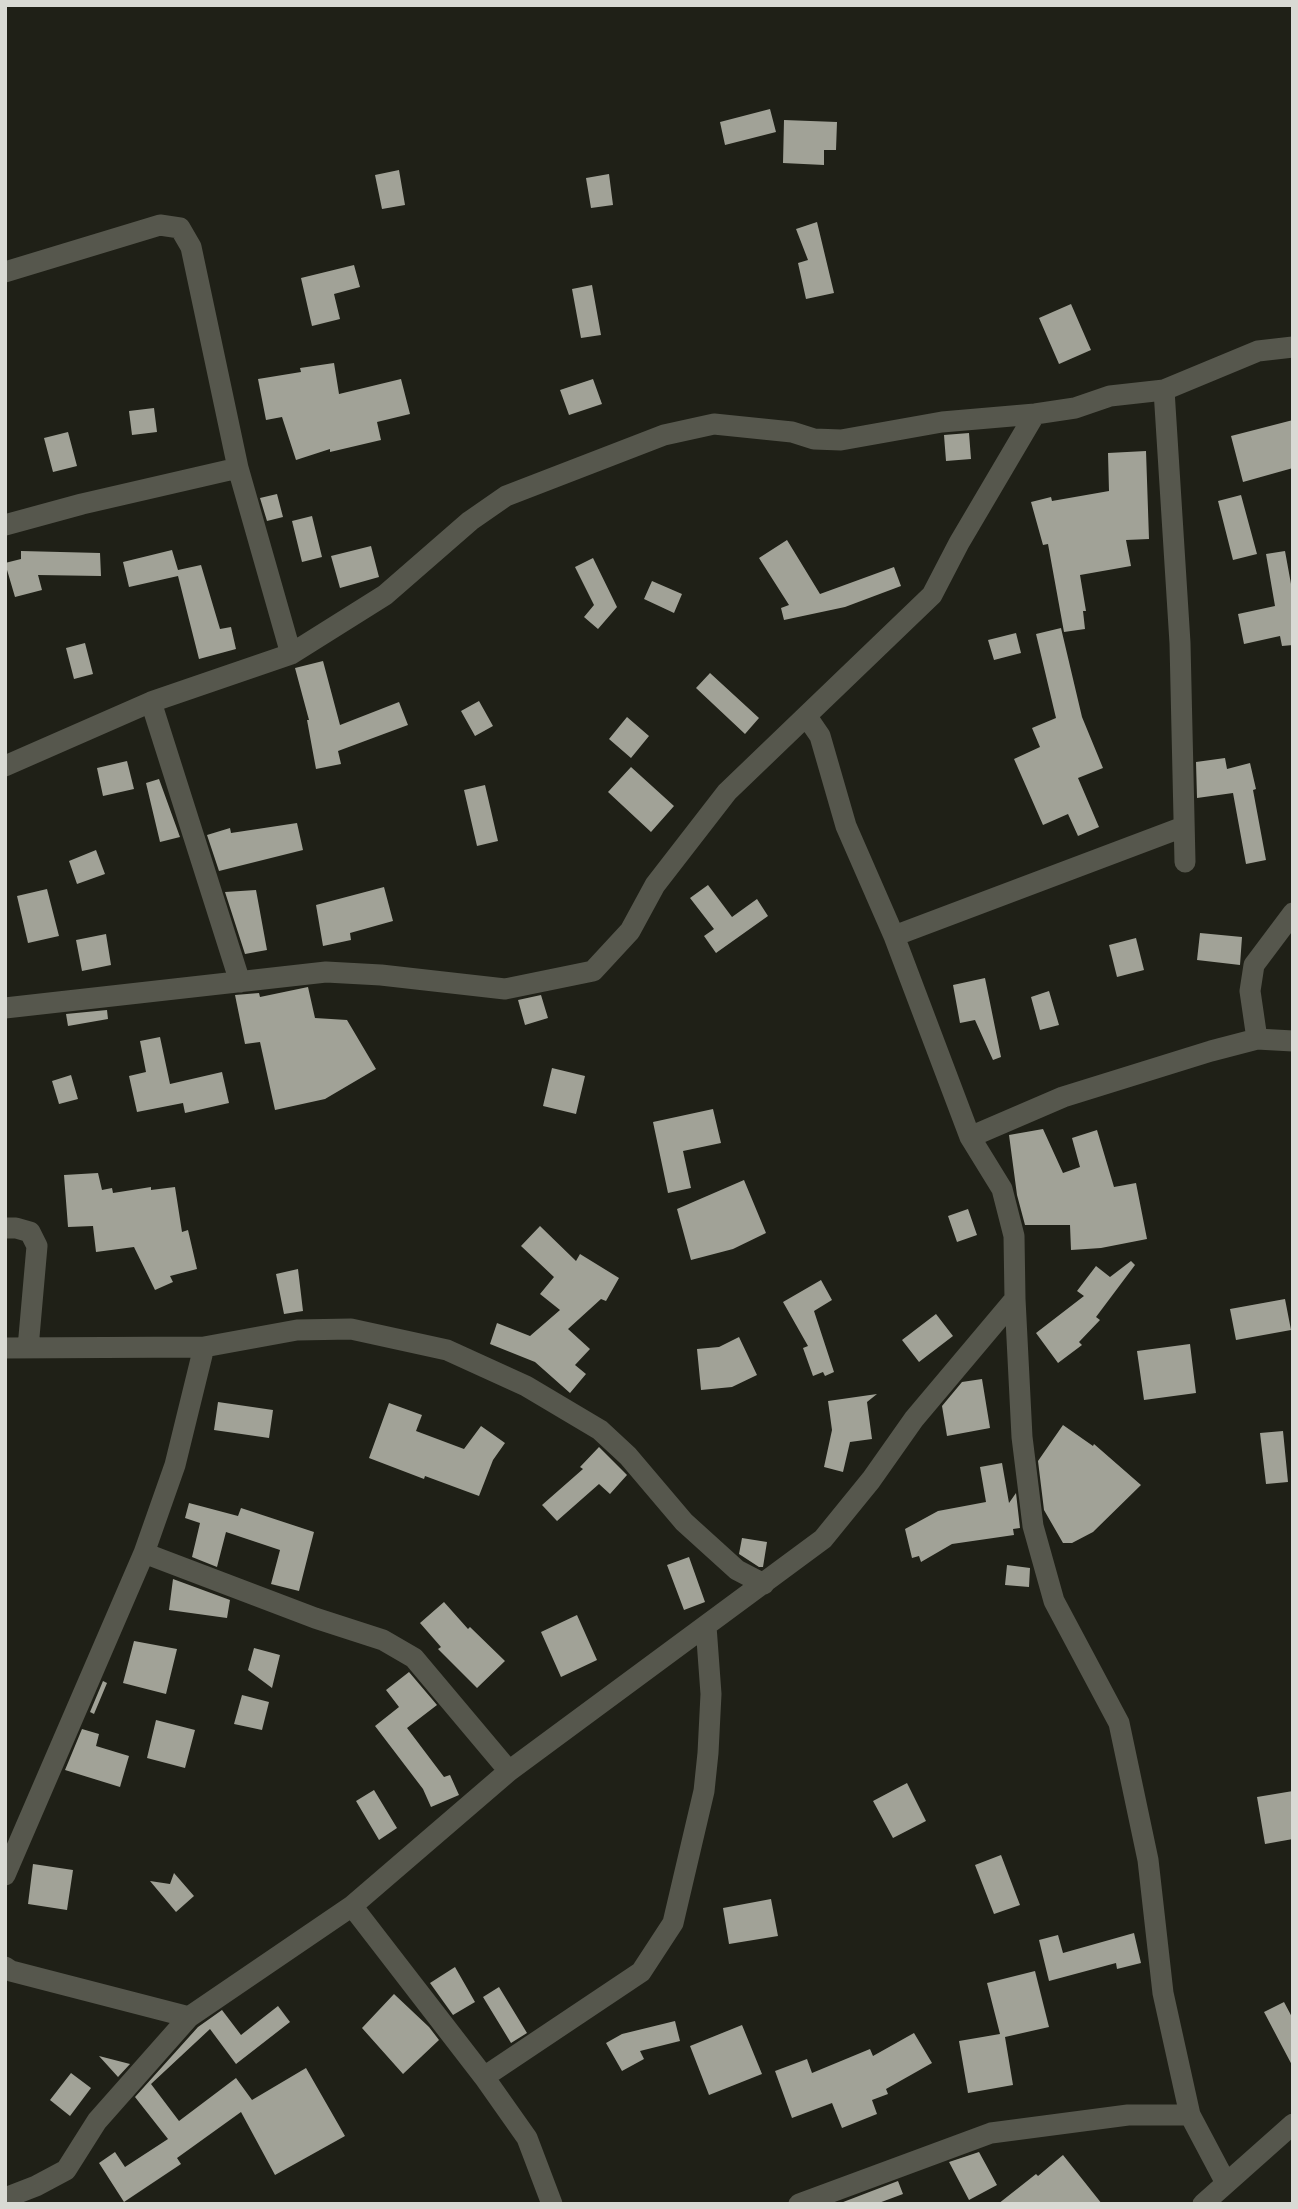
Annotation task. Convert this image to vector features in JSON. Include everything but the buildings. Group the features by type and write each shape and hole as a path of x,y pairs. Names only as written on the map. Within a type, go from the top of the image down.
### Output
{"street":[{"path":"5,272 160,225 180,228 191,247 238,468 291,654"},
{"path":"5,766 151,702 291,654 385,595 470,521 506,496 664,435 714,424 792,432 814,439 841,440 942,422 1035,414 1075,408 1110,396 1164,390 1258,352 1293,347"},
{"path":"1164,390 1180,643 1185,862"},
{"path":"5,1008 327,972 505,989 593,971 630,931 655,885 727,792 932,594 1035,414"},
{"path":"5,525 82,504 238,468"},
{"path":"151,702 240,982"},
{"path":"807,717 820,736 846,826 894,936 970,1137 1002,1189 1014,1236 1022,1437 1033,1526 1054,1601 1119,1723 1148,1860 1163,1993 1190,2115 1226,2183"},
{"path":"894,936 1183,827"},
{"path":"1256,1039 1250,991 1254,965 1293,913"},
{"path":"970,1137 1063,1097 1256,1039 1293,1041"},
{"path":"5,1228 30,1232 37,1246 28,1348"},
{"path":"5,2198 66,2170 97,2121 189,2017 352,1906 509,1771 823,1539 871,1480 914,1419 1015,1299"},
{"path":"5,1348 204,1348 297,1330 351,1329 447,1350 526,1386 600,1430 628,1455 684,1522 737,1570 764,1584"},
{"path":"5,1875 144,1553 176,1465 204,1348"},
{"path":"144,1553 315,1618 383,1640 414,1658 509,1771"},
{"path":"484,2077 641,1972 673,1923 704,1791 711,1694 706,1626"},
{"path":"352,1906 484,2077 527,2138 552,2204"},
{"path":"5,1967 11,1971 189,2017"},
{"path":"799,2204 990,2133 1128,2115 1190,2115"},
{"path":"1203,2204 1293,2124"}]}
